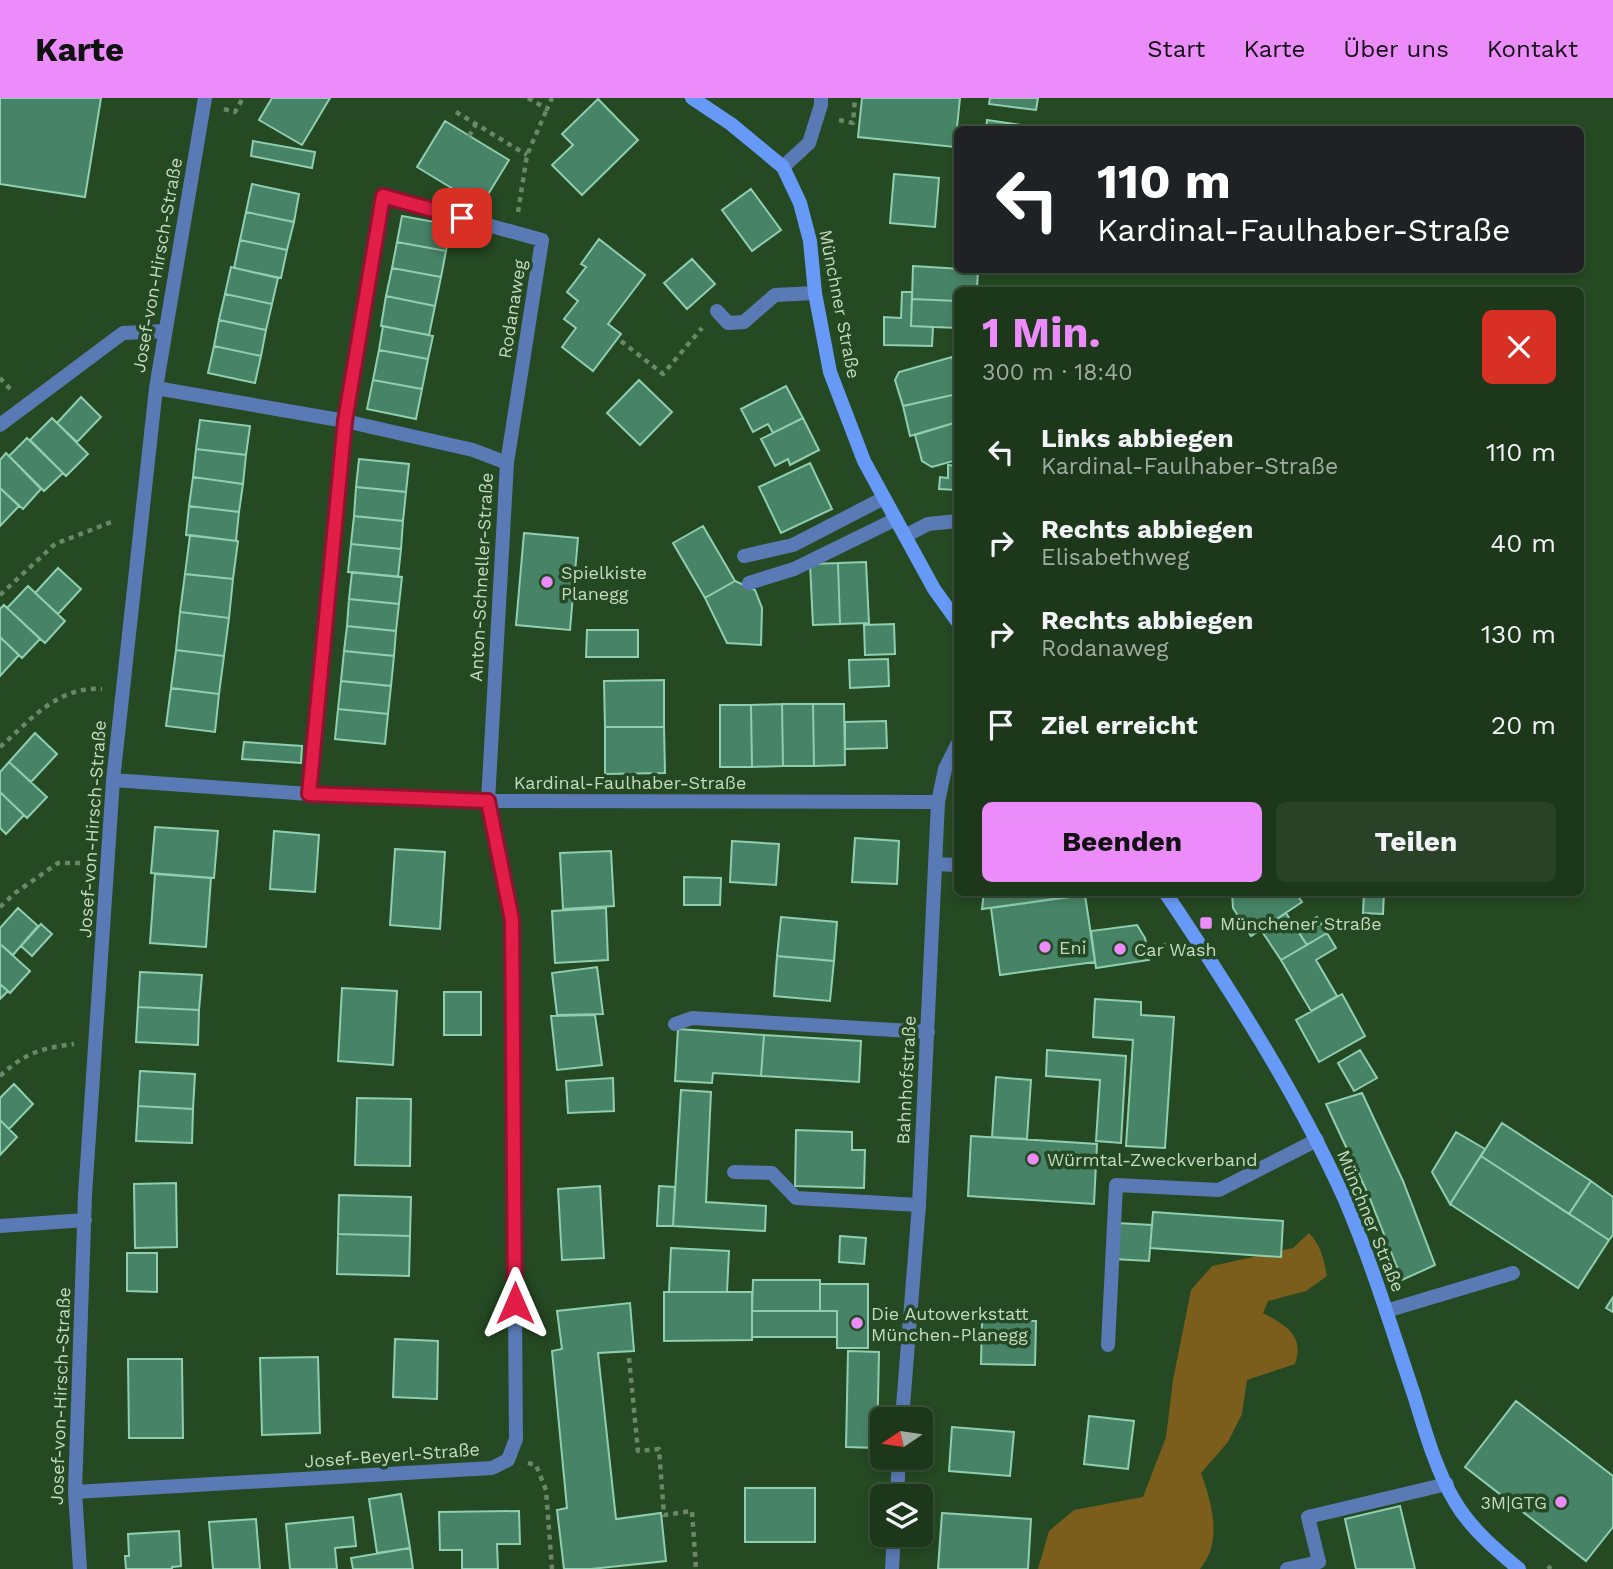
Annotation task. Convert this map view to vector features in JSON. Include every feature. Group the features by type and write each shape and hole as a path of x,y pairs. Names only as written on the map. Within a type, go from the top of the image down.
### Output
{"main road":[{"name":"Münchner Straße","path":"692,98 731,124 783,166 800,203 810,241 815,292 830,372 864,461 934,589 954,617"},
{"name":"Münchner Straße","path":"1168,896 1254,1030 1317,1140 1346,1203 1386,1311 1430,1446 1454,1501 1489,1543 1519,1569"}],"street":[{"name":"Josef-von-Hirsch-Straße","path":"80,1569 75,1492 85,1220 113,780 156,388 205,98"},
{"path":"783,166 809,143 821,98"},
{"name":"Rodanaweg","path":"345,421 383,196 542,240 507,464"},
{"path":"717,311 728,323 744,323 775,295 815,292"},
{"path":"0,425 123,333 165,331"},
{"name":"Anton-Schneller-Straße","path":"156,388 345,421 473,450 507,464 488,801"},
{"path":"309,794 345,421"},
{"path":"744,556 793,545 884,498"},
{"path":"749,583 794,569 896,519"},
{"path":"905,536 928,524 954,521"},
{"name":"Bahnhofstraße","path":"903,1407 919,1205 938,802 945,769 954,752"},
{"name":"Kardinal-Faulhaber-Straße","path":"113,780 309,794 488,801 938,802"},
{"path":"488,801 512,920 516,1439 508,1460"},
{"path":"936,864 954,865"},
{"path":"675,1024 692,1018 928,1032"},
{"path":"1108,1345 1116,1185 1219,1190 1317,1140"},
{"path":"734,1172 772,1174 796,1198 919,1205"},
{"path":"0,1226 85,1220"},
{"path":"1386,1311 1513,1273"},
{"name":"Josef-Beyerl-Straße","path":"75,1492 462,1471 492,1468 508,1460"},
{"path":"1287,1569 1319,1562 1308,1517 1447,1484"},
{"path":"892,1569 893,1547"}],"path":[{"path":"528,98 547,109"},
{"path":"515,232 527,155 552,98"},
{"path":"456,112 527,155"},
{"path":"469,136 476,124"},
{"path":"621,341 663,374 717,311"},
{"path":"0,595 55,544 114,521"},
{"path":"0,747 50,703 73,691 122,691"},
{"path":"0,907 15,892 58,863 108,864"},
{"path":"0,1076 29,1053 95,1041"},
{"path":"629,1358 638,1451 659,1448 664,1515 692,1511 696,1569"},
{"path":"508,1460 537,1465 545,1490 552,1569"}],"shaded area":[{"path":"1309,1233 1321,1253 1327,1276 1306,1291 1268,1301 1263,1313 1279,1322 1295,1338 1295,1364 1247,1380 1242,1414 1228,1442 1201,1473 1212,1509 1213,1535 1207,1558 1200,1569 1038,1569 1049,1531 1074,1510 1143,1497 1166,1437 1173,1380 1191,1290 1212,1266 1293,1248"}],"building":[{"path":"0,98 101,98 85,197 0,184"},
{"path":"272,98 330,98 302,145 259,120"},
{"path":"862,98 960,98 957,126 954,126 954,147 858,137"},
{"path":"990,98 1038,98 1036,110 989,104"},
{"path":"598,99 638,140 582,195 552,165 573,145 562,134"},
{"path":"987,120 1027,126 986,126"},
{"path":"445,121 509,160 481,206 417,167"},
{"path":"253,141 315,152 312,168 251,156"},
{"path":"894,174 939,178 935,227 890,223"},
{"path":"252,184 299,194 294,222 246,212"},
{"path":"751,189 781,230 752,251 722,210"},
{"path":"246,212 294,222 287,250 240,240"},
{"path":"402,216 451,225 446,251 397,242"},
{"path":"599,239 645,275 608,324 621,334 593,371 562,347 576,328 564,319 578,301 567,292 586,267 581,264"},
{"path":"240,240 287,250 281,278 234,268"},
{"path":"397,242 446,251 441,277 392,268"},
{"path":"692,259 715,284 687,309 664,283"},
{"path":"913,266 954,269 954,273 978,273 977,287 954,287 954,301 912,299"},
{"path":"231,267 278,278 272,304 225,294"},
{"path":"392,268 441,277 435,306 386,296"},
{"path":"902,292 912,292 911,326 933,327 932,346 884,345 884,317 901,318"},
{"path":"225,294 272,304 266,330 219,320"},
{"path":"386,296 435,306 429,335 381,326"},
{"path":"912,299 954,301 954,328 911,326"},
{"path":"219,320 266,330 261,356 214,346"},
{"path":"383,326 433,336 428,359 379,350"},
{"path":"214,346 261,356 255,383 208,373"},
{"path":"379,350 428,359 422,389 373,380"},
{"path":"952,357 954,395 903,406 895,380 899,372"},
{"path":"373,380 422,389 416,419 367,409"},
{"path":"639,380 672,412 640,445 607,413"},
{"path":"786,386 803,418 773,433 768,424 753,432 741,409"},
{"path":"954,395 954,423 910,436 903,406"},
{"path":"81,397 101,417 77,442 57,423"},
{"path":"52,418 88,454 66,476 30,440"},
{"path":"803,418 819,450 790,465 788,459 775,466 761,439"},
{"path":"200,420 250,426 246,455 196,449"},
{"path":"954,423 954,461 932,467 922,461 915,435"},
{"path":"27,438 63,473 44,491 9,456"},
{"path":"196,449 246,455 243,484 193,477"},
{"path":"6,453 41,489 23,509 0,488 0,460"},
{"path":"359,459 409,464 406,492 356,487"},
{"path":"810,463 832,509 781,533 759,487"},
{"path":"948,465 954,466 954,490 939,489 940,477 948,478"},
{"path":"193,477 243,484 239,512 189,506"},
{"path":"356,487 406,492 403,521 354,516"},
{"path":"0,488 19,506 0,526"},
{"path":"189,506 239,512 236,541 186,535"},
{"path":"354,516 403,521 401,549 351,544"},
{"path":"703,526 735,581 705,598 673,543"},
{"name":"Spielkiste Planegg","path":"524,533 578,538 570,630 516,625"},
{"path":"190,535 238,541 233,579 185,574"},
{"path":"351,544 401,549 398,577 348,572"},
{"path":"866,562 869,623 840,624 838,563"},
{"path":"838,563 840,624 813,625 810,564"},
{"path":"58,568 81,589 58,614 35,593"},
{"path":"352,572 402,577 399,604 349,599"},
{"path":"185,574 233,579 229,618 180,612"},
{"path":"735,581 755,590 762,608 761,645 727,643 705,598"},
{"path":"28,586 65,621 45,643 7,608"},
{"path":"349,599 399,604 396,631 347,626"},
{"path":"4,605 40,639 22,658 0,637 0,609"},
{"path":"180,612 229,618 224,656 176,650"},
{"path":"894,624 895,654 865,655 864,625"},
{"path":"347,626 396,631 394,656 344,651"},
{"path":"587,630 638,630 638,657 586,657"},
{"path":"0,637 19,655 0,676"},
{"path":"176,650 224,656 219,694 171,688"},
{"path":"344,651 394,656 391,686 341,681"},
{"path":"888,659 889,686 850,688 849,660"},
{"path":"664,680 664,727 605,727 604,681"},
{"path":"341,681 391,686 388,714 338,709"},
{"path":"171,688 219,694 215,732 166,726"},
{"path":"782,704 813,704 814,766 783,766"},
{"path":"782,704 783,766 752,767 751,705"},
{"path":"813,704 844,704 845,765 814,766"},
{"path":"720,705 751,705 752,767 720,767"},
{"path":"338,709 388,714 385,744 335,739"},
{"path":"886,721 887,748 845,749 845,722"},
{"path":"605,727 664,727 665,773 605,774"},
{"path":"35,733 57,754 31,782 9,762"},
{"path":"244,742 302,746 301,763 242,759"},
{"path":"9,762 47,797 27,818 0,792 0,772"},
{"path":"0,792 24,815 6,834 0,828"},
{"path":"155,827 218,831 214,878 151,873"},
{"path":"274,831 319,835 315,892 270,889"},
{"path":"855,838 899,841 897,884 852,882"},
{"path":"732,841 779,844 776,885 730,882"},
{"path":"395,849 445,852 440,929 390,925"},
{"path":"611,851 614,906 563,909 560,853"},
{"path":"155,874 211,878 206,947 150,943"},
{"path":"684,877 721,878 720,905 684,905"},
{"path":"984,896 1074,896 982,909"},
{"name":"Eni","path":"1085,896 1095,962 1000,975 991,908"},
{"path":"1232,896 1298,896 1302,902 1251,936 1233,908"},
{"path":"1364,896 1384,896 1383,914 1363,913"},
{"path":"18,908 38,926 13,955 0,944 0,928"},
{"path":"606,908 608,960 555,963 552,911"},
{"path":"1286,913 1307,945 1281,960 1261,930"},
{"path":"781,917 837,922 834,961 777,956"},
{"path":"1317,917 1327,933 1307,945 1297,930"},
{"path":"41,924 52,934 32,956 21,946"},
{"name":"Car Wash","path":"1137,925 1145,938 1149,960 1096,968 1091,931"},
{"path":"1327,933 1336,948 1316,960 1337,996 1311,1011 1281,960"},
{"path":"0,944 30,971 10,993 0,984"},
{"path":"777,956 834,961 830,1001 774,996"},
{"path":"597,967 603,1014 557,1015 552,973"},
{"path":"140,972 202,975 199,1010 138,1007"},
{"path":"0,984 8,991 0,999"},
{"path":"342,988 397,991 393,1065 338,1061"},
{"path":"444,992 481,992 481,1035 444,1035"},
{"path":"1342,994 1365,1036 1319,1062 1296,1020"},
{"path":"1095,999 1141,1002 1141,1015 1174,1017 1165,1148 1126,1146 1133,1040 1093,1037"},
{"path":"138,1007 199,1010 198,1045 136,1042"},
{"path":"595,1015 602,1065 557,1070 551,1016"},
{"path":"678,1029 764,1035 761,1076 713,1073 712,1083 675,1081"},
{"path":"764,1035 861,1041 859,1082 761,1076"},
{"path":"1047,1050 1126,1056 1121,1143 1096,1141 1100,1080 1046,1076"},
{"path":"1360,1050 1377,1078 1354,1091 1338,1063"},
{"path":"140,1071 195,1074 193,1109 138,1106"},
{"path":"996,1077 1031,1080 1027,1139 992,1137"},
{"path":"613,1078 614,1111 568,1113 566,1081"},
{"path":"14,1084 33,1104 9,1129 0,1120 0,1098"},
{"path":"681,1090 711,1092 706,1202 766,1206 765,1231 673,1226"},
{"path":"1362,1093 1403,1181 1435,1265 1402,1280 1368,1194 1326,1104"},
{"path":"357,1098 411,1099 410,1166 355,1165"},
{"path":"138,1106 193,1109 192,1143 136,1141"},
{"path":"0,1120 17,1137 0,1155"},
{"path":"1502,1123 1591,1181 1569,1214 1481,1156"},
{"path":"796,1130 852,1132 852,1150 865,1150 864,1188 795,1186"},
{"path":"1456,1132 1485,1149 1450,1204 1432,1172"},
{"name":"Würmtal-Zweckverband","path":"971,1136 1097,1144 1094,1204 968,1196"},
{"path":"1481,1156 1609,1240 1578,1288 1450,1204"},
{"path":"1591,1181 1613,1197 1613,1235 1609,1240 1569,1214"},
{"path":"176,1183 177,1247 135,1248 134,1184"},
{"path":"600,1186 604,1258 562,1260 558,1189"},
{"path":"659,1186 675,1187 673,1226 657,1226"},
{"path":"339,1195 411,1197 410,1236 338,1234"},
{"path":"1153,1212 1283,1221 1281,1257 1150,1248"},
{"path":"1117,1223 1152,1225 1149,1261 1114,1259"},
{"path":"338,1234 410,1236 409,1276 337,1274"},
{"path":"840,1236 866,1238 864,1264 839,1262"},
{"path":"671,1248 729,1251 727,1292 669,1292"},
{"path":"127,1253 157,1253 157,1292 127,1291"},
{"path":"753,1280 820,1280 820,1311 752,1311"},
{"path":"820,1284 868,1284 868,1348 837,1348 837,1311 820,1311"},
{"path":"664,1292 752,1292 752,1340 664,1341"},
{"path":"1613,1297 1613,1312 1606,1308"},
{"path":"630,1303 634,1351 598,1353 616,1519 661,1513 666,1561 591,1569 564,1569 557,1510 567,1508 552,1351 562,1349 557,1311"},
{"path":"752,1311 837,1311 837,1337 752,1337"},
{"path":"982,1320 1036,1321 1035,1365 981,1364"},
{"path":"395,1339 438,1341 437,1399 393,1397"},
{"path":"848,1351 879,1352 878,1407 870,1407 870,1448 846,1447"},
{"path":"318,1357 320,1433 262,1435 260,1358"},
{"path":"128,1359 182,1359 183,1438 129,1438"},
{"name":"3M|GTG","path":"1516,1401 1613,1476 1613,1527 1586,1561 1465,1467"},
{"path":"1089,1416 1134,1421 1128,1469 1084,1464"},
{"path":"952,1427 1014,1432 1010,1476 949,1471"},
{"path":"745,1488 815,1488 815,1542 745,1542"},
{"path":"401,1494 410,1548 377,1553 369,1499"},
{"path":"1400,1506 1415,1569 1356,1569 1345,1519"},
{"path":"519,1511 520,1544 497,1544 498,1569 462,1569 462,1550 440,1550 439,1512"},
{"path":"942,1513 1031,1519 1028,1569 938,1569"},
{"path":"353,1517 356,1546 335,1548 337,1569 290,1569 286,1524"},
{"path":"256,1519 260,1569 213,1569 209,1522"},
{"path":"179,1531 181,1566 172,1569 126,1569 125,1556 129,1556 128,1534"},
{"path":"410,1548 413,1569 353,1569 351,1558"}],"place":[{"name":"Spielkiste Planegg","path":"547,582"},
{"name":"Münchener Straße","path":"1206,923"},
{"name":"Eni","path":"1045,947"},
{"name":"Car Wash","path":"1120,949"},
{"name":"Würmtal-Zweckverband","path":"1033,1159"},
{"name":"Die Autowerkstatt München-Planegg","path":"857,1323"},
{"name":"3M|GTG","path":"1561,1502"}],"route":[{"path":"462,218 383,196 345,421 309,794 488,801 512,920 515,1303"}]}
